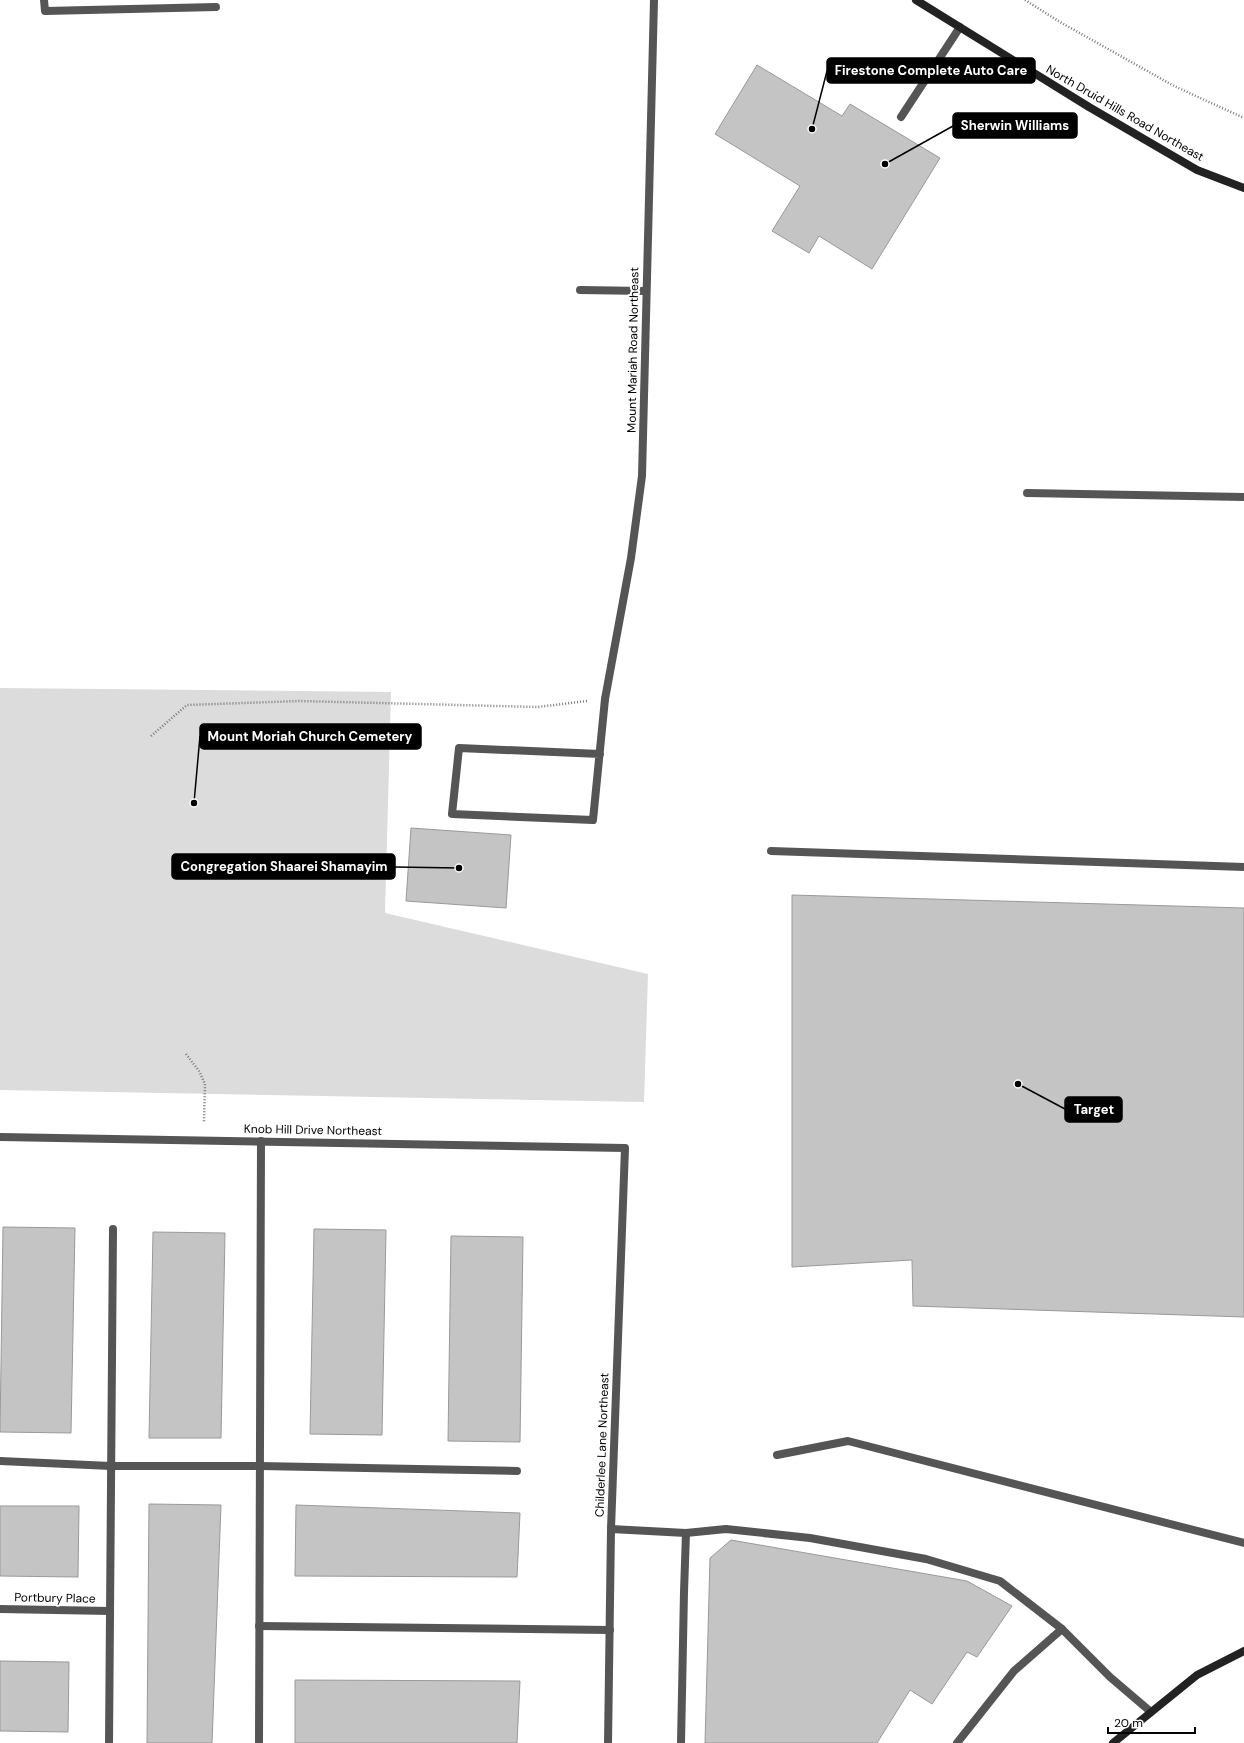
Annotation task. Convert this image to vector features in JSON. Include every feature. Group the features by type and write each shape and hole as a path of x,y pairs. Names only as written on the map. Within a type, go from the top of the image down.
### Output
{"main road":[{"name":"North Druid Hills Road Northeast","path":"916,0 1089,107 1197,170 1244,188"},
{"path":"1113,1743 1197,1675 1244,1651"}],"street":[{"path":"44,0 45,11 216,7"},
{"name":"Mount Mariah Road Northeast","path":"600,754 459,748 452,814 593,820 600,754 605,699 631,558 642,476 654,0"},
{"path":"901,117 960,27"},
{"path":"580,290 646,291"},
{"path":"1027,493 1244,497"},
{"path":"771,851 1244,867"},
{"name":"Knob Hill Drive Northeast","path":"0,1137 261,1140 625,1148"},
{"path":"259,1743 261,1140"},
{"name":"Childerlee Lane Northeast","path":"608,1743 611,1529 625,1148"},
{"path":"109,1743 112,1229"},
{"path":"777,1456 848,1441 1244,1543"},
{"path":"0,1461 111,1466 260,1466 517,1471"},
{"path":"611,1529 686,1533 726,1529 810,1538 926,1559 1000,1581 1062,1629 1110,1676 1151,1712"},
{"path":"681,1743 686,1533"},
{"name":"Portbury Place","path":"0,1609 110,1611"},
{"path":"259,1626 610,1630"},
{"path":"957,1743 1014,1672 1062,1629"}],"path":[{"path":"1025,0 1060,22 1174,86 1244,118"},
{"path":"151,736 187,705 299,701 538,707 605,699"},
{"path":"186,1054 199,1071 204,1084 202,1140"}],"shaded area":[{"path":"0,688 391,692 385,913 648,974 644,1102 0,1090"}],"building":[{"path":"757,65 842,116 850,104 940,158 872,269 819,236 809,253 772,231 800,186 715,134"},
{"path":"411,828 511,835 506,908 406,901"},
{"path":"792,895 1244,908 1244,1317 913,1306 912,1260 792,1267"},
{"path":"3,1227 75,1228 71,1433 0,1432"},
{"path":"314,1229 386,1230 382,1435 310,1434"},
{"path":"153,1232 225,1233 221,1438 149,1438"},
{"path":"451,1236 523,1237 520,1442 448,1441"},
{"path":"149,1504 221,1505 212,1743 147,1743"},
{"path":"296,1505 520,1513 517,1577 295,1576"},
{"path":"0,1506 79,1506 78,1577 0,1576"},
{"path":"731,1540 967,1581 1012,1606 977,1657 967,1652 932,1704 910,1690 877,1743 705,1743 710,1558"},
{"path":"0,1661 69,1662 68,1732 0,1731"},
{"path":"295,1680 520,1681 517,1743 295,1743"}],"place":[{"name":"Firestone Complete Auto Care","path":"812,129"},
{"name":"Sherwin Williams","path":"885,164"},
{"name":"Mount Moriah Church Cemetery","path":"194,803"},
{"name":"Congregation Shaarei Shamayim","path":"459,868"},
{"name":"Target","path":"1018,1084"}]}
